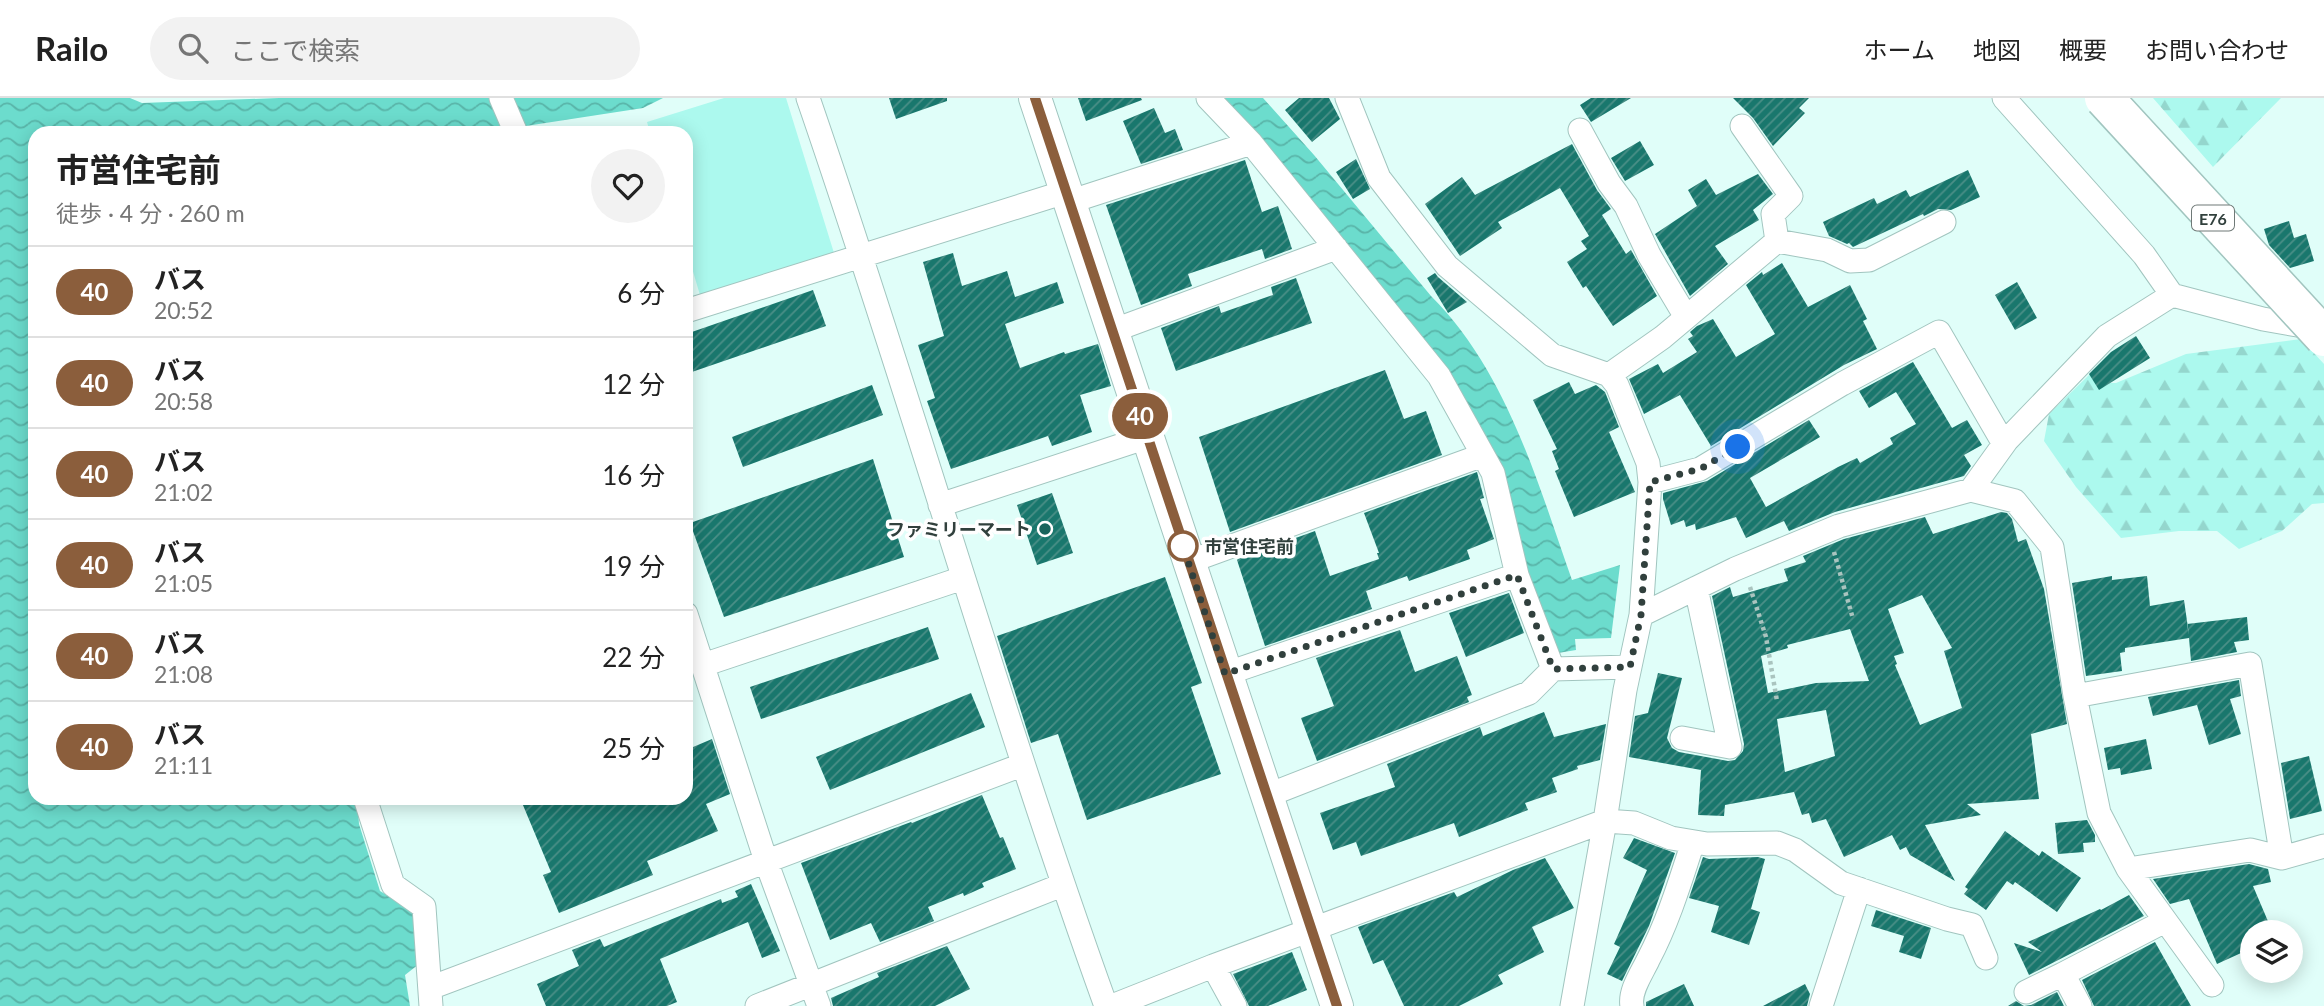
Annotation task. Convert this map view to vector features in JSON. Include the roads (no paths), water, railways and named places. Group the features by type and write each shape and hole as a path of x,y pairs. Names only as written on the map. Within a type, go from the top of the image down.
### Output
{"highway":[{"name":"E76","path":"2104,98 2324,337"},
{"path":"2280,289 2324,330"}],"main road":[{"path":"1035,98 1337,1006"}],"street":[{"path":"808,98 862,256 1022,765 1106,1006"},
{"path":"1208,98 1251,143 1438,376 1493,473 1517,575 1553,669"},
{"path":"1347,98 1379,178 1447,266 1552,355 1609,375 1617,385 1648,463 1650,482 1641,615 1572,1006"},
{"path":"2004,98 2144,255 2172,295 2263,319 2324,330"},
{"path":"1742,126 1791,196 1773,214 1777,241"},
{"path":"1580,130 1609,183 1626,206 1649,255 1686,317"},
{"path":"693,309 862,256 1251,143"},
{"path":"1777,241 1827,250 1850,261 1868,260 1944,222"},
{"path":"1609,375 1663,337 1777,241"},
{"path":"1112,331 1336,248"},
{"path":"1971,490 2004,444 2106,336 2172,295"},
{"path":"1650,482 1700,469 1842,384 1938,331 2004,444"},
{"path":"940,505 1147,437"},
{"path":"1188,562 1483,455"},
{"path":"1641,615 1744,566 1828,531 1971,490 2015,501 2052,547 2075,696 2099,813 2128,869 2212,985"},
{"path":"1225,674 1517,575"},
{"path":"703,665 963,578"},
{"path":"1682,738 1730,747 1696,588"},
{"path":"693,635 766,861 815,995"},
{"path":"2075,696 2250,664 2282,858"},
{"path":"1266,796 1529,693 1553,669 1630,667"},
{"path":"367,805 393,885 424,907 431,997 766,861 1022,765"},
{"path":"1112,1006 1605,821 1634,823 1671,838 1707,844 1777,843 1795,850 1841,883 1972,925 1986,958"},
{"path":"1632,1006 1636,984 1666,926 1693,842"},
{"path":"2128,869 2250,850 2282,858 2324,846"},
{"path":"757,1006 815,995 1062,885"},
{"path":"1821,1006 1859,889"},
{"path":"2026,992 2165,921"},
{"path":"1213,966 1235,1006"},
{"path":"2063,974 2080,1006"}],"water":[{"path":"0,98 130,98 142,103 279,98 663,98 643,108 526,126 28,126 28,805 358,805 359,824 380,891 414,912 419,964 405,975 410,1006 0,1006"},
{"path":"1221,98 1263,98 1457,326 1500,393 1517,429 1572,580 1620,565 1611,638 1575,639 1576,650 1558,653 1520,562 1495,463"}],"place":[{"name":"ファミリーマート","path":"1045,529"},
{"name":"市営住宅前","path":"1183,546"}]}
